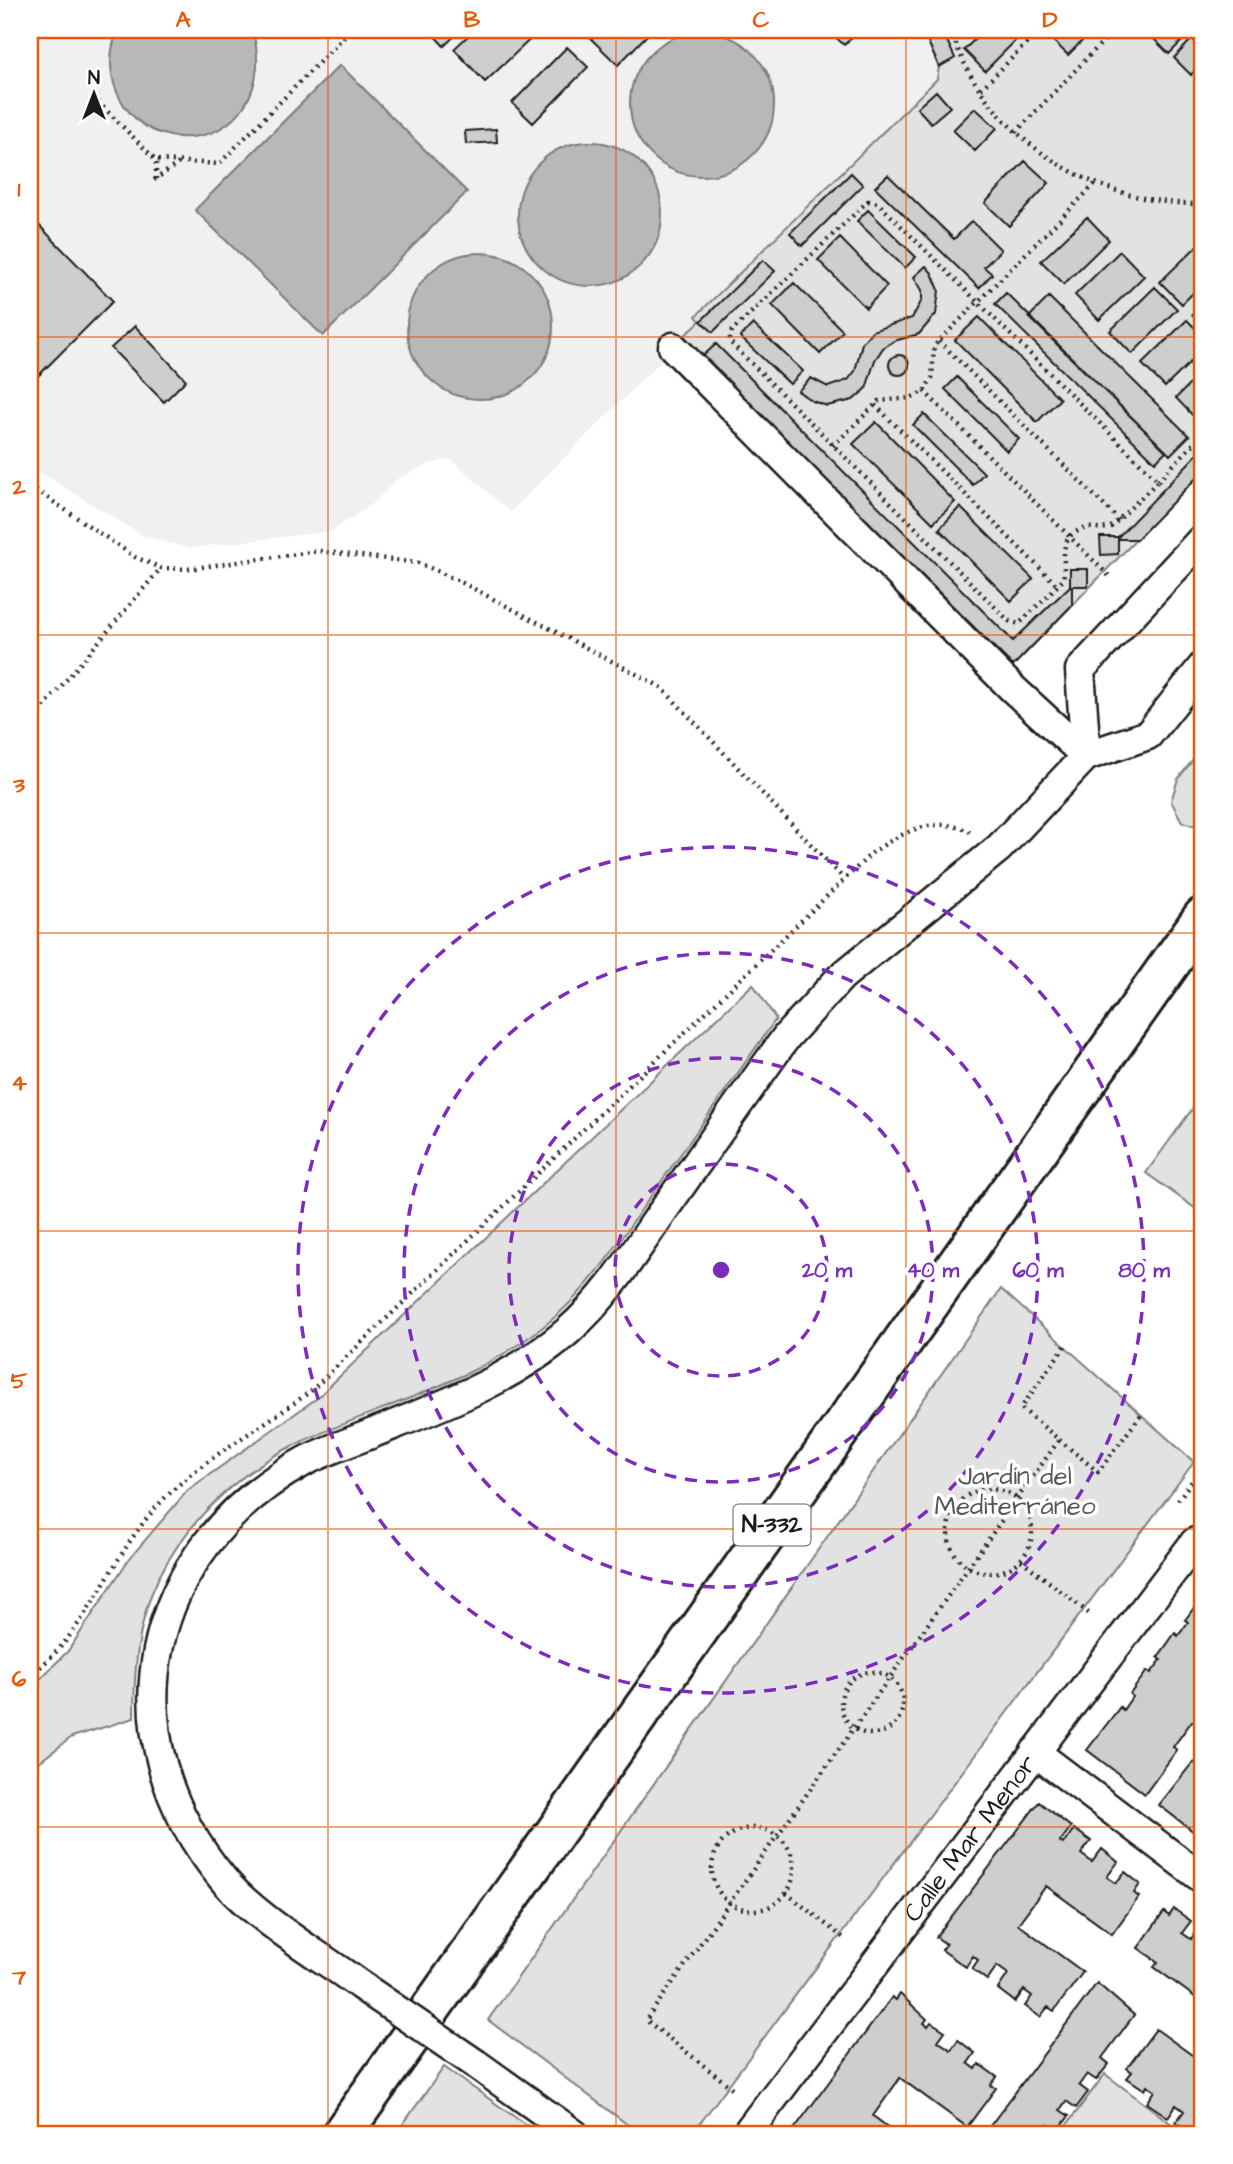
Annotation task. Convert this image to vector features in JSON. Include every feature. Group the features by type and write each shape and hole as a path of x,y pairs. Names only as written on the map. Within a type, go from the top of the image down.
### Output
{"highway":[{"name":"N-332","path":"342,2134 1203,917"}],"street":[{"path":"673,347 1012,688 1086,756"},
{"path":"1086,756 1080,670 1203,538"},
{"path":"573,2134 360,1985 225,1882 191,1836 164,1779 153,1717 157,1654 172,1600 207,1540 250,1496 307,1460 446,1404 512,1371 568,1331 610,1287 787,1036 814,1004 871,951 999,848 1086,756 1148,735 1203,666"},
{"name":"Calle Mar Menor","path":"746,2134 1195,1542"},
{"path":"1035,1752 1203,1879"}],"path":[{"path":"93,97 156,160 219,164 351,30"},
{"path":"951,30 970,73 981,89 1016,132 1045,155 1096,183 1147,200 1203,204"},
{"path":"981,89 1040,30"},
{"path":"1016,132 1114,30"},
{"path":"156,160 155,180 180,162"},
{"path":"833,446 885,398 911,398 924,391 932,378 932,349 1096,183"},
{"path":"1158,481 878,203 868,201 732,331 729,341 732,346 1009,621 1019,624 1059,587 1064,575 1061,557 1070,537 1088,528 1111,527 1158,481 1203,434"},
{"path":"939,341 1119,520"},
{"path":"924,391 1110,577"},
{"path":"875,405 1059,587"},
{"path":"30,486 135,557 161,568 187,569 319,551 419,563 514,608 661,687 844,879"},
{"path":"30,723 161,568"},
{"path":"30,1677 64,1643 147,1518 174,1488 215,1455 272,1420 312,1390 701,1020 844,879 890,840 922,828 957,825 999,848"},
{"path":"1066,1346 1021,1408 1098,1472 1141,1415"},
{"path":"732,2088 646,2020 1059,1440"},
{"path":"1178,1500 1203,1466"},
{"path":"995,1488 1018,1498 1027,1509 1033,1535 1021,1560 1010,1569 996,1573 969,1567 958,1559 948,1536 948,1524 960,1501 970,1494 995,1488"},
{"path":"1021,1560 1091,1615"},
{"path":"862,1673 882,1673 891,1677 902,1691 904,1700 895,1724 880,1733 862,1732 854,1728 842,1713 842,1693 846,1684 862,1673"},
{"path":"749,1828 777,1836 792,1857 794,1869 786,1894 774,1905 760,1910 744,1910 729,1903 716,1887 711,1866 715,1852 723,1840 735,1832 749,1828"},
{"path":"786,1894 845,1939"}],"shaded area":[{"path":"30,30 118,30 112,43 178,137 204,135 227,123 257,82 259,56 252,30 923,30 939,67 937,79 696,316 701,321 510,512 451,459 429,464 397,479 372,504 332,531 189,548 143,536 30,466","holes":["597,142 621,148 642,163 656,183 663,207 661,233 584,286 560,280 539,265 524,244 518,220","651,155 744,163 721,174 696,176 671,169","486,252 541,368 523,386 499,397 406,332 408,307 419,283 437,266 461,254"]},
{"path":"118,30 252,30 257,50 257,69 253,88 245,104 234,119 219,129 200,136 179,137 160,133 144,125 130,114 114,83 112,48"},
{"path":"702,32 730,37 753,53 769,76 774,104 769,132 753,155 730,171 702,176 674,171 651,155 635,132 630,104 635,76 651,53 674,37"},
{"path":"340,65 467,192 323,336 195,210"},
{"path":"590,142 618,148 641,163 656,186 662,214 656,242 641,265 618,280 590,286 562,280 539,265 524,242 518,214 524,186 539,163 562,148"},
{"path":"480,253 508,258 532,274 548,298 553,326 548,354 532,378 508,394 480,399 452,394 428,378 412,354 407,326 412,298 428,274 452,258"}],"green space":[{"path":"923,30 1203,30 1203,471 1013,666 682,338 700,321 696,316 937,79 939,67"},
{"path":"1203,747 1203,828 1182,822 1171,801 1178,779"},
{"path":"753,984 776,1019 583,1289 556,1316 498,1357 434,1388 301,1442 237,1481 200,1517 184,1537 151,1595 138,1647 134,1718 72,1737 30,1769 30,1689 68,1651 129,1559 188,1490 317,1398"},
{"path":"1203,1094 1203,1214 1146,1173"},
{"name":"Jardín del Mediterráneo","path":"1001,1289 1194,1462 692,2134 640,2134 488,2020"},
{"path":"444,2067 539,2134 396,2134"},
{"path":"1105,2074 1185,2134 1060,2134"}],"building":[{"path":"429,30 461,30 444,46"},
{"path":"474,30 540,30 485,82 454,49"},
{"path":"590,30 652,30 618,65 586,34"},
{"path":"828,30 860,30 844,45"},
{"path":"923,30 942,30 955,58 939,67"},
{"path":"984,30 1026,30 985,71 964,50"},
{"path":"1050,30 1093,30 1068,55 1046,34"},
{"path":"1145,30 1183,30 1188,35 1169,54"},
{"path":"1192,39 1203,50 1203,62 1191,75 1174,58"},
{"path":"567,47 588,67 533,123 512,103"},
{"path":"936,91 950,107 931,123 917,108"},
{"path":"975,108 997,128 975,151 953,130"},
{"path":"496,129 497,142 466,144 465,131"},
{"path":"1025,161 1049,183 1009,226 985,203"},
{"path":"851,173 863,185 802,246 790,233"},
{"path":"888,175 954,239 972,221 1001,250 984,267 992,274 979,288 875,187"},
{"path":"868,210 916,257 905,268 857,221"},
{"path":"30,216 113,301 30,384"},
{"path":"1087,217 1109,240 1064,284 1041,261"},
{"path":"840,238 887,286 866,308 818,260"},
{"path":"1198,245 1203,251 1203,283 1182,304 1160,282"},
{"path":"1120,251 1144,276 1099,320 1075,295"},
{"path":"763,260 775,271 713,332 701,321"},
{"path":"926,266 939,290 936,314 919,334 894,341 883,348 875,360 866,389 853,400 827,406 812,401 798,391 811,378 828,387 848,380 855,371 862,343 872,331 912,318 922,300 922,290 914,277"},
{"path":"794,283 843,331 820,354 772,305"},
{"path":"1155,287 1177,309 1132,354 1110,331"},
{"path":"1006,293 1166,451 1155,462 995,304"},
{"path":"1049,297 1189,436 1170,455 1029,317"},
{"path":"1203,304 1203,326 1192,315"},
{"path":"979,317 1060,399 1037,422 955,340"},
{"path":"1187,320 1203,336 1203,350 1165,387 1142,364"},
{"path":"753,324 803,371 790,384 740,337"},
{"path":"135,326 186,380 164,402 111,348"},
{"path":"716,344 1013,641 1070,586 1070,569 1088,569 1088,586 1072,586 1072,605 1013,666 702,357"},
{"path":"899,355 906,358 909,365 906,372 899,375 892,372 889,365 892,358"},
{"path":"1203,371 1203,415 1198,421 1176,398"},
{"path":"957,377 1019,439 1007,451 945,389"},
{"path":"924,414 984,473 973,485 913,425"},
{"path":"876,422 955,502 933,523 853,444"},
{"path":"1203,448 1203,471 1137,539 1118,539 1118,554 1101,555 1100,537 1118,537"},
{"path":"960,507 1033,579 1011,601 939,529"},
{"path":"1202,1597 1203,1717 1197,1725 1192,1721 1173,1747 1177,1750 1145,1794 1087,1750 1120,1707 1123,1710 1132,1697 1130,1694 1147,1671 1151,1673 1161,1660 1158,1657 1175,1633 1178,1636 1188,1622 1185,1620"},
{"path":"1203,1758 1203,1839 1159,1805 1193,1762 1198,1765"},
{"path":"1039,1802 1071,1827 1060,1842 1063,1844 1074,1829 1091,1841 1081,1854 1092,1862 1102,1849 1118,1862 1107,1877 1116,1883 1125,1872 1140,1884 1134,1893 1139,1897 1112,1934 1046,1886 1018,1924 1083,1972 1054,2011 1048,2007 1040,2017 1025,2006 1032,1996 1024,1990 1015,2002 998,1989 1008,1974 997,1966 987,1980 972,1969 978,1960 973,1956 966,1967 942,1950 946,1944 936,1937"},
{"path":"1174,1909 1191,1921 1182,1933 1191,1939 1199,1927 1203,1930 1203,2003 1154,1967 1158,1962 1138,1948 1164,1912 1169,1916"},
{"path":"1097,1983 1134,2015 1102,2058 1109,2064 1096,2080 1087,2074 1079,2085 1088,2092 1076,2108 1066,2101 1060,2110 1069,2116 1057,2132 1048,2125 1042,2134 984,2134"},
{"path":"900,1994 927,2019 924,2023 928,2026 931,2022 945,2031 938,2041 951,2050 958,2040 975,2053 968,2063 976,2069 979,2064 997,2077 991,2085 996,2088 967,2127 900,2078 873,2116 897,2134 792,2132 892,1997 896,2000"},
{"path":"1156,2029 1203,2063 1203,2118 1192,2134 1176,2122 1184,2111 1176,2105 1168,2117 1147,2103 1155,2091 1147,2086 1145,2090 1127,2078 1132,2072 1127,2068"}]}
